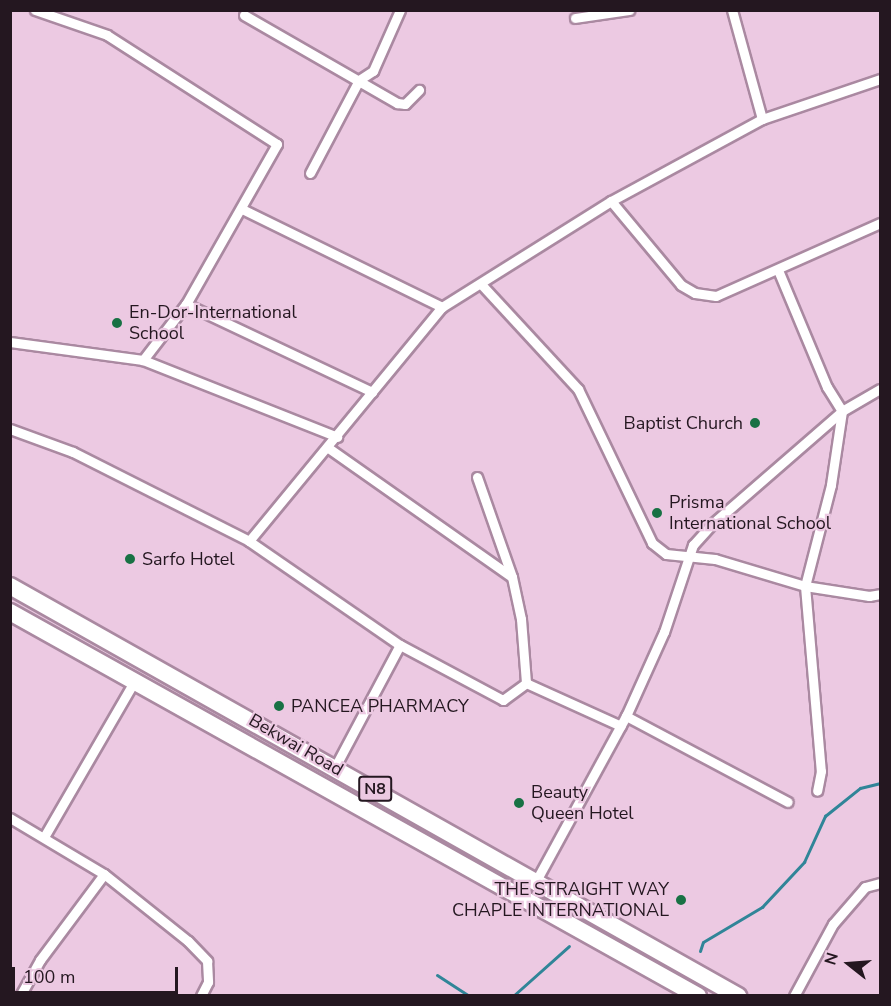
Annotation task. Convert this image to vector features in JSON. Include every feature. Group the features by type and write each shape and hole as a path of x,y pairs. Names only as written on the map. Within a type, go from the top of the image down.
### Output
{"highway":[{"name":"Bekwai Road","path":"10,586 738,996"},
{"name":"Bekwai Road","path":"10,612 698,996"},
{"path":"555,916 566,898"}],"street":[{"path":"35,10 107,35 277,144 186,304 143,360"},
{"path":"310,173 359,80 373,70 400,10"},
{"path":"575,18 629,10"},
{"path":"732,10 762,119"},
{"path":"244,15 401,105 419,90"},
{"path":"249,541 442,307 611,201 762,119 880,79"},
{"path":"611,201 687,290 725,295 880,223"},
{"path":"242,209 442,307"},
{"path":"778,270 827,387 842,411 831,486 805,586 822,771 817,791"},
{"path":"481,284 578,389 652,543 666,554 715,559 805,586 869,596 880,594"},
{"path":"186,304 372,393"},
{"path":"10,342 143,360 337,437"},
{"path":"536,881 626,716 664,632 693,545 711,525 842,411 880,389"},
{"path":"10,429 65,448 249,541 400,645 503,700 526,683"},
{"path":"327,447 512,578"},
{"path":"477,477 512,578 521,619 526,683"},
{"path":"334,767 400,645"},
{"path":"45,837 135,680"},
{"path":"526,683 621,726"},
{"path":"626,716 788,802"},
{"path":"10,818 104,874 188,941 207,961 208,982 201,996"},
{"path":"20,996 40,960 104,874"},
{"path":"797,994 833,924 865,887 880,883"}],"waterway":[{"path":"700,951 703,942 762,907 804,862 825,816 860,788 880,783"},
{"path":"513,996 569,946"},
{"path":"437,975 469,996"}],"place":[{"name":"En-Dor-International School","path":"117,323"},
{"name":"Baptist Church","path":"755,423"},
{"name":"Prisma International School","path":"657,513"},
{"name":"Sarfo Hotel","path":"130,559"},
{"name":"PANCEA PHARMACY","path":"279,706"},
{"name":"Beauty Queen Hotel","path":"519,803"},
{"name":"THE STRAIGHT WAY CHAPLE INTERNATIONAL","path":"681,900"}]}
